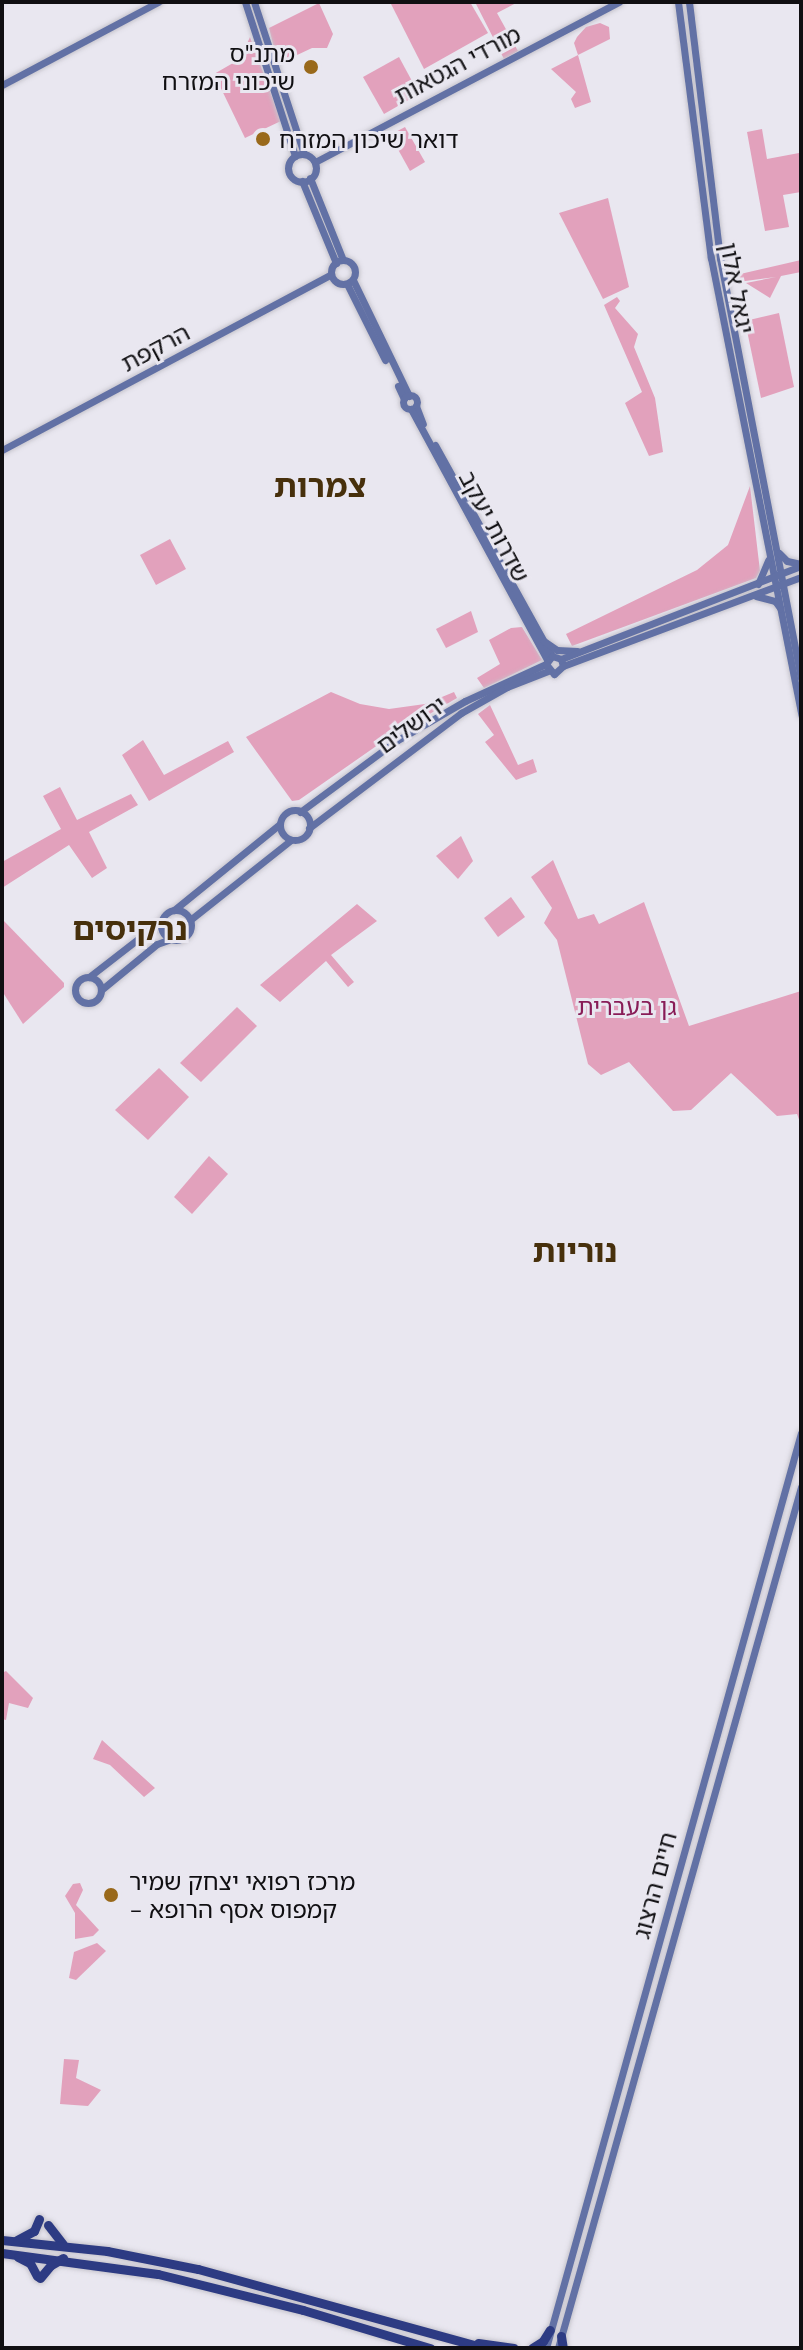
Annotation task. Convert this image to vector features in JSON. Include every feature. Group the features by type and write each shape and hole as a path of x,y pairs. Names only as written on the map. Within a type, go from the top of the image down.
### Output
{"highway":[{"path":"7,2241 30,2235 44,2222 55,2238 66,2246"},
{"path":"7,2241 66,2246 198,2269 484,2348"},
{"path":"6,2254 132,2268 216,2287 430,2348"},
{"path":"6,2254 30,2263 39,2277 63,2258"},
{"path":"532,2348 543,2341 550,2330"},
{"path":"560,2348 561,2336"},
{"path":"465,2341 514,2348"}],"street":[{"path":"2,85 158,2"},
{"path":"245,2 300,155 315,162 306,180 340,262"},
{"path":"254,2 300,155"},
{"name":"מורדי הגטאות","path":"315,162 619,2"},
{"name":"יגאל אלון","path":"678,2 711,258 780,586"},
{"name":"יגאל אלון","path":"689,2 720,258 773,553"},
{"path":"300,155 289,162 289,171 294,178 306,180"},
{"path":"340,262 331,278 350,282"},
{"path":"340,262 353,266 350,282 407,398 415,397 413,407"},
{"name":"הרקפת","path":"2,450 331,278"},
{"name":"שדרות יעקב","path":"413,407 540,638 548,663"},
{"name":"שדרות יעקב","path":"413,407 548,663"},
{"path":"758,584 773,553 801,565"},
{"path":"548,663 558,673 562,662 587,649 778,577 801,565"},
{"path":"548,663 562,662 801,577"},
{"path":"780,586 780,608 801,714"},
{"path":"780,586 801,677"},
{"path":"754,596 771,599 780,608"},
{"path":"540,638 557,650 587,649"},
{"name":"ירושלים","path":"300,812 409,733 495,686 548,663"},
{"name":"ירושלים","path":"309,828 461,713 548,663"},
{"path":"174,910 185,913 190,920 188,935 157,944 101,990 95,1001 78,1000 75,992 77,983 162,920 174,910 280,824 287,813 300,812 308,819 309,828 304,837 291,840 190,920"},
{"path":"280,824 284,836 291,840"},
{"path":"162,920 162,932 171,939"},
{"path":"89,977 98,982 101,990"},
{"name":"חיים הרצוג","path":"546,2348 801,1433"},
{"name":"חיים הרצוג","path":"561,2336 801,1487"}],"green space":[{"path":"390,2 470,2 488,33 424,69"},
{"path":"475,2 518,2 497,13 518,51 504,59"},
{"path":"319,3 333,34 327,48 312,48 278,64 269,28"},
{"path":"600,23 609,27 610,39 578,55 574,43 586,27"},
{"path":"250,37 281,121 245,138 214,74 240,59"},
{"path":"578,55 591,102 575,108 571,99 576,92 551,69"},
{"path":"399,57 419,94 384,114 363,77"},
{"path":"405,127 425,162 410,171 390,135"},
{"path":"762,129 767,159 799,153 801,166 801,192 783,195 789,227 765,231 747,132"},
{"path":"608,198 629,287 603,299 559,213"},
{"path":"801,260 801,272 781,276 770,298 746,283 776,277 738,282 736,275"},
{"path":"617,297 620,301 615,308 638,334 634,347 655,398 663,452 649,456 625,403 642,392 604,305"},
{"path":"779,313 794,387 761,398 745,321"},
{"path":"750,486 760,571 756,578 572,646 566,634 697,570 728,545"},
{"path":"170,539 186,569 156,585 140,555"},
{"path":"471,611 478,632 446,648 436,629"},
{"path":"522,627 542,660 484,688 477,678 500,664 489,640 511,628"},
{"path":"331,692 360,704 389,709 425,704 454,692 457,698 385,740 299,800 292,801 246,737"},
{"path":"490,705 518,765 533,759 537,772 516,780 485,742 494,735 478,714"},
{"path":"143,740 164,775 228,741 234,752 149,801 122,755"},
{"path":"60,787 77,820 131,794 138,805 89,832 107,868 92,878 69,845 2,888 2,862 61,829 43,796"},
{"path":"461,836 473,861 458,879 436,856"},
{"name":"גן בעברית","path":"553,860 578,919 594,914 599,924 644,902 689,1026 801,991 801,1125 797,1114 777,1116 731,1073 691,1110 673,1111 629,1062 601,1075 588,1064 557,940 544,923 552,908 531,877"},
{"path":"511,897 525,917 498,937 484,918"},
{"path":"357,904 377,921 331,955 354,982 348,987 326,961 280,1002 260,985"},
{"path":"2,919 64,983 64,987 23,1024 2,991"},
{"path":"237,1007 257,1026 201,1082 180,1063"},
{"path":"159,1068 189,1097 148,1140 115,1110"},
{"path":"209,1156 228,1174 192,1214 174,1197"},
{"path":"6,1671 33,1698 28,1708 9,1703 6,1720 2,1719 2,1673"},
{"path":"102,1740 155,1788 144,1797 110,1765 93,1759"},
{"path":"80,1883 83,1890 76,1905 99,1930 93,1936 75,1939 75,1913 65,1896 73,1884"},
{"path":"97,1943 106,1951 76,1980 69,1978 74,1952"},
{"path":"64,2059 79,2060 76,2078 101,2090 88,2106 60,2104"}],"place":[{"name":"מתנ\"ס שיכוני המזרח","path":"311,67"},
{"name":"דואר שיכון המזרח","path":"263,139"},
{"name":"מרכז רפואי יצחק שמיר – קמפוס אסף הרופא","path":"111,1895"}],"district":[{"name":"צמרות","path":"320,485"},
{"name":"נרקיסים","path":"130,928"},
{"name":"נוריות","path":"575,1250"}]}
